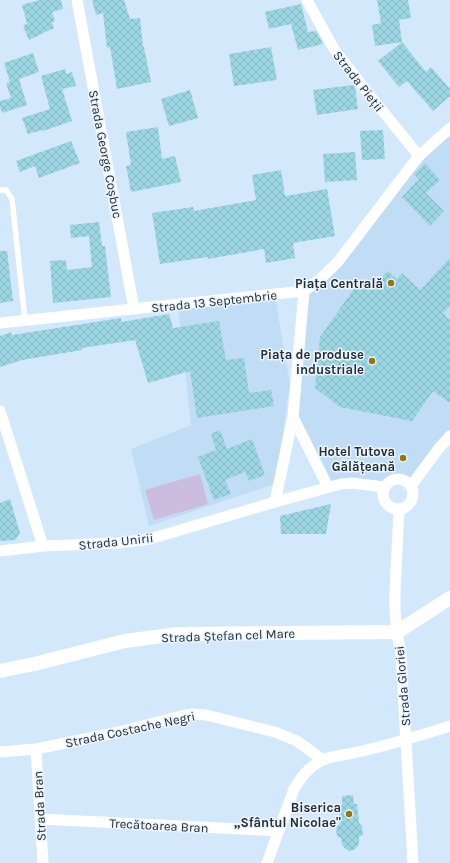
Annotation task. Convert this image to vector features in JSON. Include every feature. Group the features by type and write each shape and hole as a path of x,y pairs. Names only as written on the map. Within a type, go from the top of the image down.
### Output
{"street":[{"name":"Strada George Coșbuc","path":"77,0 134,309"},
{"name":"Strada Pieții","path":"307,0 334,49 419,156"},
{"path":"275,502 293,417 304,291 319,280 337,263 419,156 450,128"},
{"name":"Strada 13 Septembrie","path":"0,322 304,291"},
{"path":"0,411 43,546"},
{"path":"293,417 328,487"},
{"path":"411,486 439,448 450,436"},
{"path":"394,479 399,479 404,480 411,486 413,496 412,501 408,505 399,510 388,507 383,498 382,492 386,483 394,479"},
{"name":"Strada Unirii","path":"0,552 43,546 118,543 150,539 341,484 352,483 384,487"},
{"name":"Strada Gloriei","path":"399,510 395,610 401,655 413,863"},
{"path":"397,632 450,598"},
{"name":"Strada Ștefan cel Mare","path":"0,671 34,664 125,640 178,634 397,632"},
{"name":"Strada Costache Negri","path":"0,752 36,749 119,732 192,714 206,715 275,732 297,741 323,760"},
{"path":"267,863 294,789 309,769 323,760 406,740 450,726"},
{"name":"Strada Bran","path":"36,749 43,863"},
{"name":"Trecătoarea Bran","path":"40,819 279,831"}],"lane":[{"path":"0,190 6,190 12,200 25,320"}],"shaded area":[{"name":"Piața Centrală","path":"450,128 450,436 408,482 394,479 386,483 328,487 293,417 304,291 319,280 408,170"},
{"path":"275,297 290,385 275,484 149,526 131,449 191,425 178,308"},
{"path":"200,474 208,504 154,520 145,490"}],"building":[{"path":"40,0 61,0 63,9 52,12 55,21 52,22 54,28 29,40 23,26 27,23 22,5"},
{"path":"92,0 124,0 130,19 140,18 143,47 151,82 117,89 110,47 107,48 103,13 96,15"},
{"path":"377,0 408,0 411,18 399,20 402,42 375,46 372,25 381,23"},
{"path":"301,4 308,32 316,31 323,44 298,50 291,24 269,29 265,12"},
{"path":"402,42 426,72 431,67 450,89 450,96 433,111 407,81 399,87 378,61"},
{"path":"271,47 277,80 234,86 229,54"},
{"path":"33,53 39,72 19,79 27,105 2,113 0,101 11,98 6,83 10,82 4,63"},
{"path":"65,69 66,74 72,72 76,86 62,89 72,121 43,131 28,134 22,118 50,109 41,76"},
{"path":"353,85 355,87 358,109 317,115 313,90"},
{"path":"190,90 198,118 169,126 161,99"},
{"path":"158,127 162,159 175,156 181,182 131,192 126,166 131,165 126,132"},
{"path":"383,130 385,159 362,160 360,131"},
{"path":"71,141 80,163 39,178 35,166 20,172 16,161"},
{"path":"355,152 357,180 325,182 323,154"},
{"path":"425,163 440,180 426,193 444,211 430,226 402,197 419,179 414,174"},
{"path":"281,170 285,196 327,189 335,236 293,243 295,258 266,263 264,249 208,259 208,257 160,264 152,213 193,207 194,211 256,200 252,175"},
{"path":"99,222 102,246 105,246 111,297 53,303 50,261 66,260 67,270 92,267 89,236 71,238 70,225"},
{"path":"0,251 7,251 13,301 0,303"},
{"name":"Piața Centrală","path":"450,258 450,306 443,313 450,320 450,403 433,391 412,421 340,407 315,388 320,337 353,290 364,279 372,287 388,271 397,279 402,273 420,290"},
{"path":"169,314 173,328 219,321 226,360 244,358 249,393 271,390 274,406 197,418 190,371 148,383 135,340 82,348 82,350 22,360 0,367 0,336 11,332 12,335 121,318 121,322"},
{"path":"220,430 227,449 252,439 265,475 249,481 245,472 225,480 231,494 214,500 198,457 216,450 211,434"},
{"path":"10,499 20,533 15,540 0,541 0,503"},
{"path":"331,504 326,534 281,534 280,516"},
{"name":"Biserica „Sfântul Nicolae\"","path":"353,795 354,804 357,804 359,823 362,826 363,835 359,837 359,844 351,851 347,850 342,845 341,838 337,836 336,827 340,824 339,805 342,805 342,796"}],"place":[{"name":"Piața Centrală","path":"391,283"},
{"name":"Piața de produse industriale","path":"372,361"},
{"name":"Hotel Tutova Gălățeană","path":"403,458"},
{"name":"Biserica „Sfântul Nicolae\"","path":"349,814"}]}
